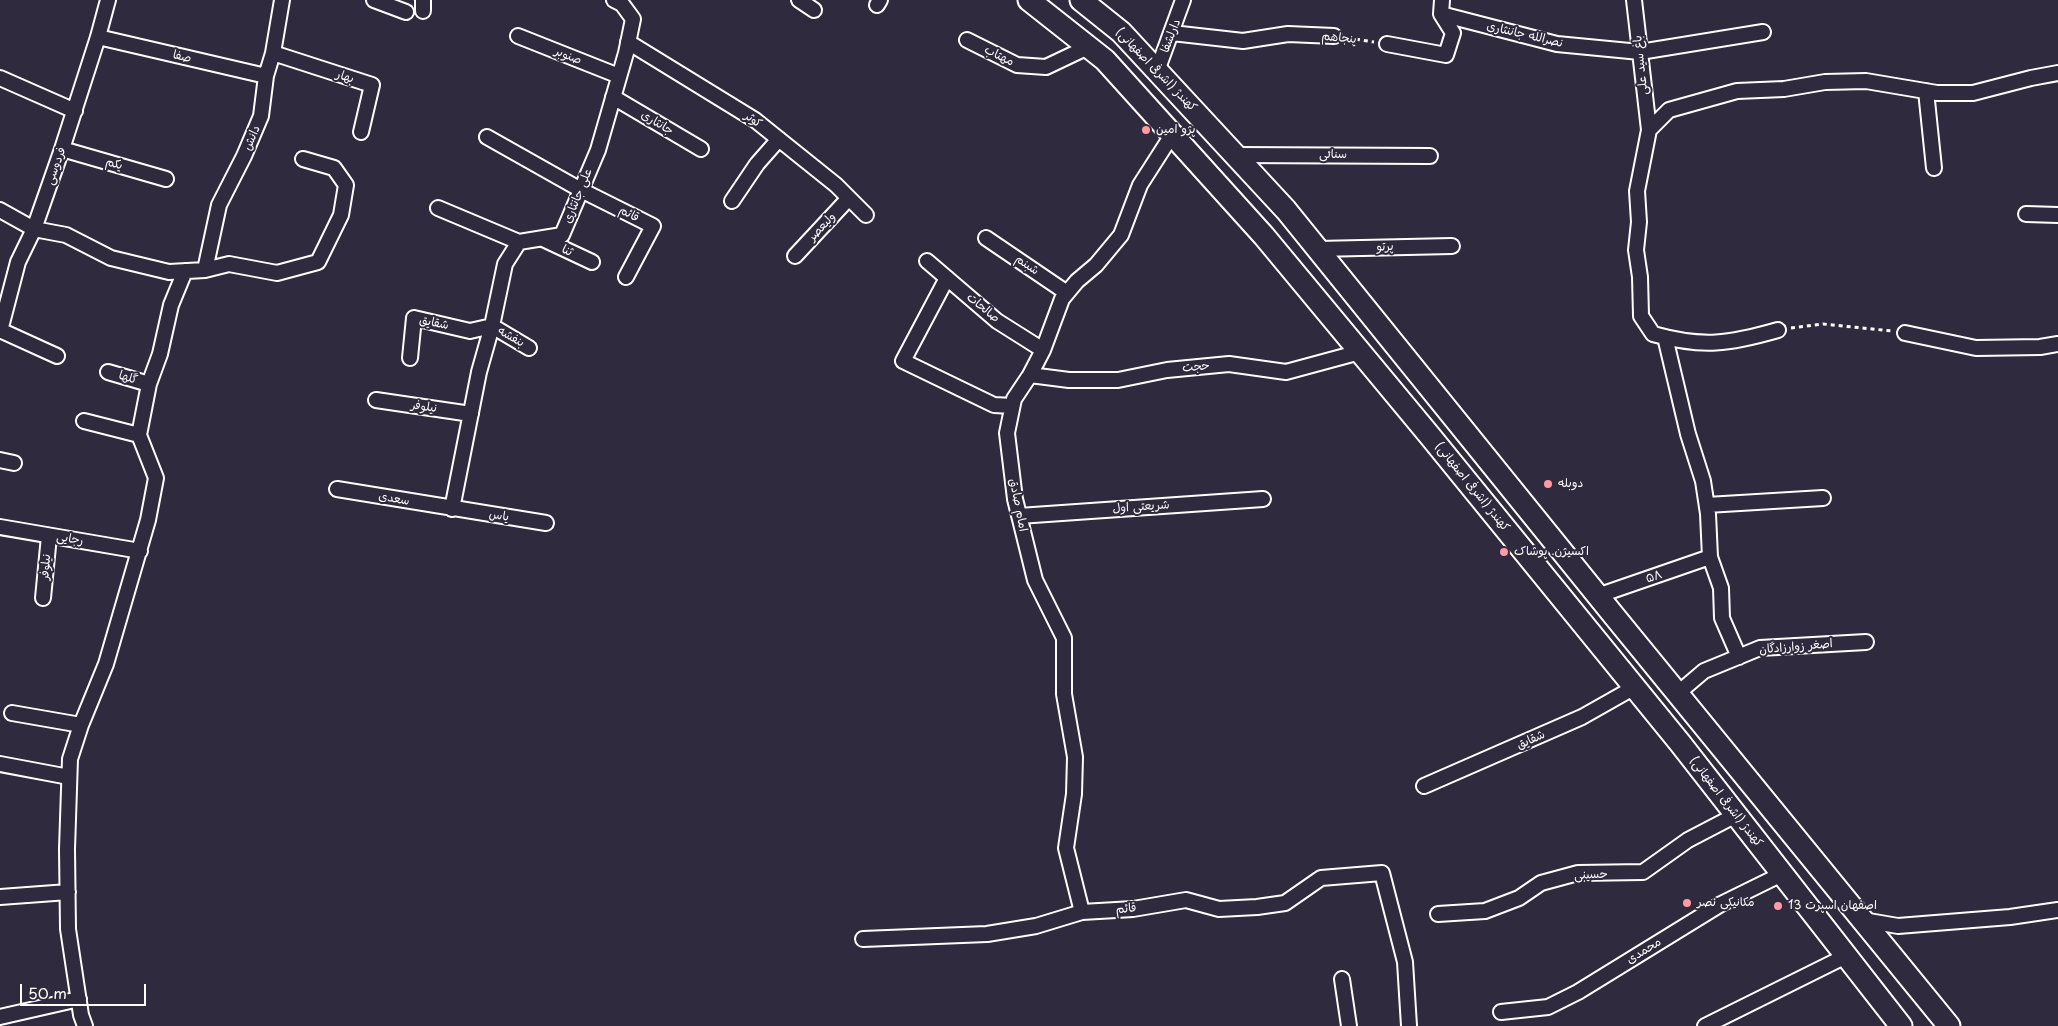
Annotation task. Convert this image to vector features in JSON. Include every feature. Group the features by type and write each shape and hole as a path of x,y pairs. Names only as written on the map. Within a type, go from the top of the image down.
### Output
{"main road":[{"name":"کهندژ (اشرفی اصفهانی)","path":"1029,0 1105,60 1264,236 1635,687 1846,956 1896,1024"},
{"name":"کهندژ (اشرفی اصفهانی)","path":"1082,0 1121,32 1286,210 1677,694 1949,1026"},
{"path":"1521,547 1544,530"}],"street":[{"name":"فردوسی","path":"0,330 18,262 34,228 62,149 98,38 108,0"},
{"name":"دانش","path":"205,270 219,204 244,156 261,116 266,76 273,53 282,0"},
{"path":"374,0 406,12"},
{"name":"علی جانثاری","path":"519,242 562,235 598,150 633,19 622,4 614,0"},
{"path":"799,0 814,10"},
{"name":"دارلشفا","path":"1157,71 1183,0"},
{"name":"باغ سید علی","path":"1634,0 1648,130 1638,191 1639,222 1636,250 1640,277 1640,316 1653,334 1664,338"},
{"path":"1387,44 1446,55 1453,33 1442,7"},
{"name":"نصرالله جاننثاری","path":"1442,7 1557,44 1640,52 1763,32"},
{"name":"پنجاهم","path":"1172,33 1243,41 1288,34 1334,36"},
{"name":"صنوبر","path":"518,36 619,76"},
{"name":"صفا","path":"98,38 266,76"},
{"name":"مهتاب","path":"967,40 1017,65 1046,67 1088,46"},
{"name":"کوثر","path":"628,42 755,120 849,198 866,215"},
{"name":"بهار","path":"273,53 372,85 361,132"},
{"path":"1648,130 1669,110 1737,91 1784,89 1825,82 1866,81 1926,91 1973,93 2058,73"},
{"path":"0,78 75,111"},
{"path":"1926,91 1934,168"},
{"name":"جانثاری","path":"613,96 701,149"},
{"name":"امام صادق","path":"1082,912 1066,848 1074,794 1075,757 1064,694 1064,638 1035,580 1015,499 1007,433 1014,399 1030,375 1043,350 1062,299 1077,281 1096,265 1121,235 1140,185 1172,134"},
{"path":"487,137 581,190"},
{"path":"732,201 757,164 779,139"},
{"name":"یکم","path":"62,149 166,179"},
{"name":"سنائی","path":"1236,155 1430,156"},
{"path":"0,210 34,228 66,235 111,258 169,272 205,270 229,264 276,273 318,262 340,215 346,185 334,168 304,159"},
{"name":"قائم","path":"581,190 653,226 626,277"},
{"name":"ولیعصر","path":"795,256 849,198"},
{"path":"438,208 519,242 505,264 492,326 479,372 452,509"},
{"path":"2026,214 2058,215"},
{"name":"شبنم","path":"986,238 1067,293"},
{"name":"ثنا","path":"543,239 592,262"},
{"name":"پرتو","path":"1317,249 1452,246"},
{"name":"صالحات","path":"927,261 997,321 1043,350"},
{"path":"85,1026 68,929 70,759 81,724 106,664 140,551 156,478 139,435 148,384 160,354 172,305 185,271"},
{"path":"947,278 902,361 994,404 1012,406"},
{"name":"شقایق","path":"410,358 414,318 470,331 492,326"},
{"name":"بنفشه","path":"492,326 529,348"},
{"path":"0,330 57,356"},
{"path":"1739,657 1722,618 1721,588 1710,557 1704,482 1688,434 1664,338 1680,342 1719,343 1778,330"},
{"path":"1904,333 1976,348 2040,347 2058,344"},
{"name":"حجت","path":"1030,375 1069,380 1118,380 1167,370 1229,364 1286,372 1360,352"},
{"name":"گلها","path":"108,372 148,384"},
{"name":"نیلوفر","path":"376,400 471,414"},
{"path":"84,421 139,435"},
{"path":"0,460 14,463"},
{"name":"سعدی","path":"336,489 452,509"},
{"path":"1707,505 1822,498"},
{"name":"شریعتی اول","path":"1019,516 1262,499"},
{"name":"یاس","path":"452,509 546,523"},
{"name":"رجایی","path":"0,527 140,551"},
{"name":"نیلوفر","path":"43,598 49,536"},
{"name":"۵۸","path":"1598,596 1710,557"},
{"name":"اصغر زوارزادگان","path":"1677,694 1704,671 1760,648 1866,642"},
{"name":"شقایق","path":"1424,786 1582,717 1635,687"},
{"path":"12,712 81,724"},
{"path":"0,764 70,777"},
{"name":"حسینی","path":"1438,914 1485,911 1519,898 1542,884 1578,873 1643,872 1688,840 1736,815"},
{"name":"قائم","path":"863,938 987,934 1036,926 1082,912 1133,909 1186,900 1219,909 1257,907 1285,903 1321,878 1382,873 1405,962 1409,1026"},
{"name":"محمدی","path":"1501,1012 1548,1007 1578,992 1721,904 1782,874"},
{"path":"0,896 68,892"},
{"path":"1863,920 1898,926 2010,917 2058,910"},
{"path":"1705,1026 1846,956"},
{"path":"1342,979 1349,1026"},
{"path":"0,1017 79,999"}],"path":[{"name":"پنجاهم","path":"1334,36 1387,44"},
{"path":"1778,330 1823,324 1904,333"}],"place":[{"name":"پژو امین","path":"1146,130"},
{"name":"دوبله","path":"1548,484"},
{"name":"اکسیژن. پوشاک","path":"1504,552"},
{"name":"مکانیکی نصر","path":"1687,903"},
{"name":"اصفهان اسپرت 13","path":"1778,906"}]}
